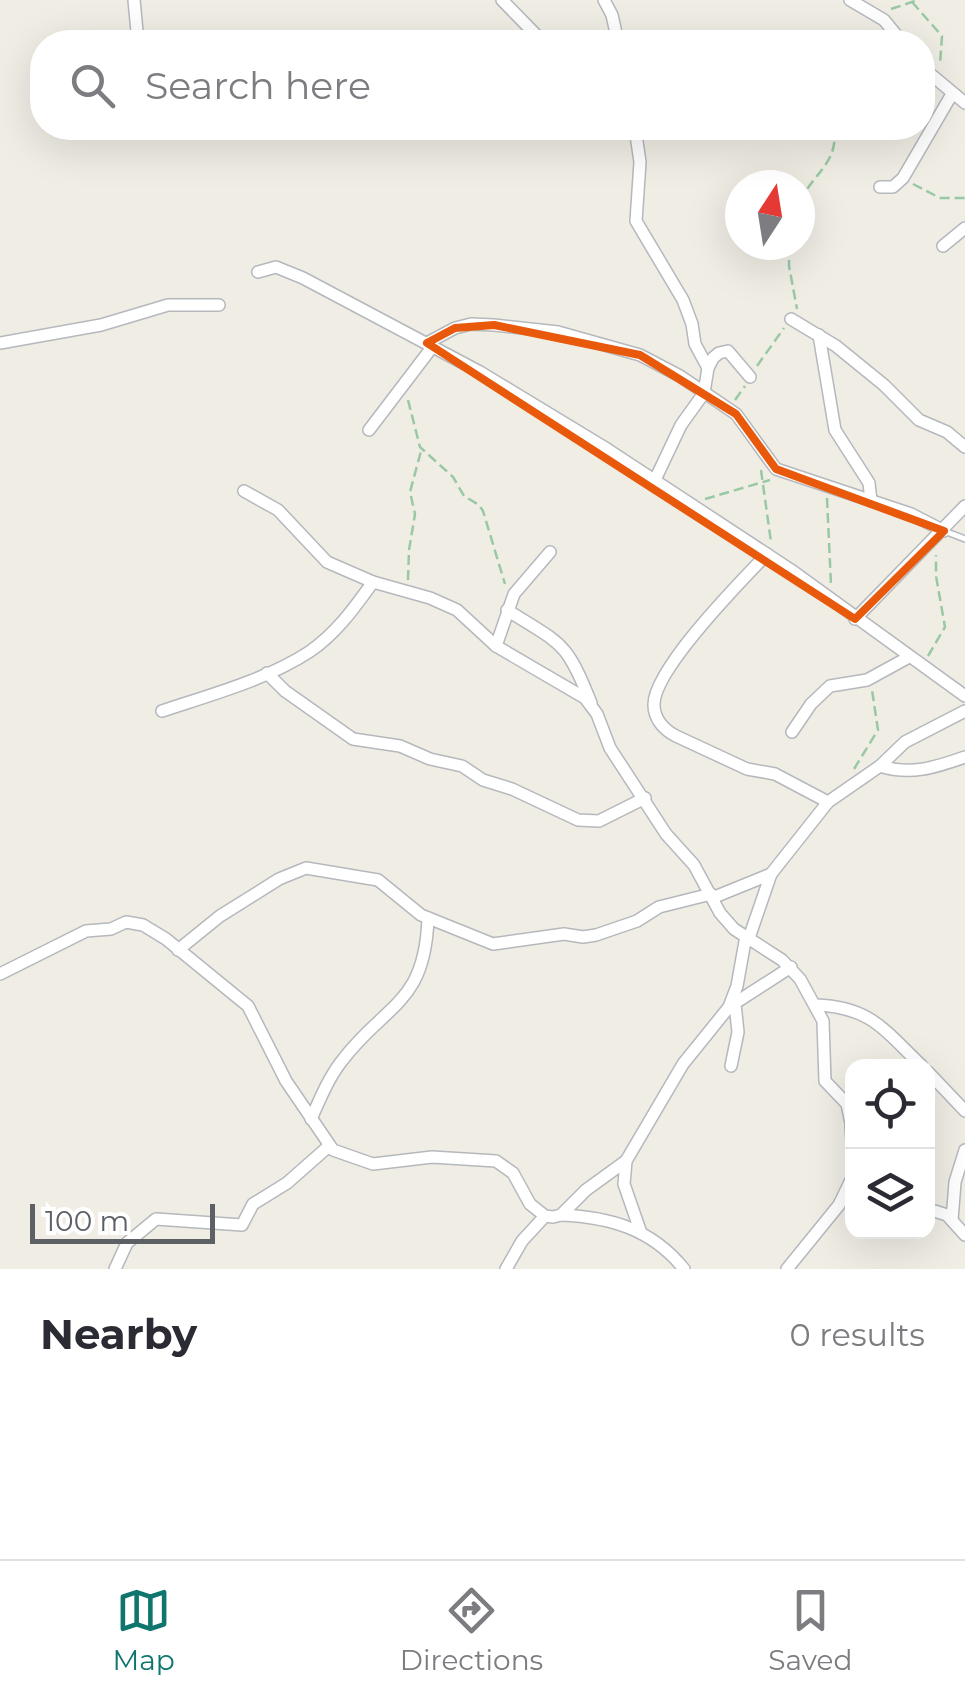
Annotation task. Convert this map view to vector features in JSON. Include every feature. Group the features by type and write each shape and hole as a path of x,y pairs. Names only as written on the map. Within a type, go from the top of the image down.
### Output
{"street":[{"path":"134,0 137,30"},
{"path":"502,0 531,30"},
{"path":"604,0 615,30"},
{"path":"850,0 880,18 891,30"},
{"path":"935,79 965,103"},
{"path":"935,123 952,94"},
{"path":"635,140 640,176 636,221 683,300 695,344 708,368"},
{"path":"880,187 893,186 903,178 925,140"},
{"path":"943,246 965,228"},
{"path":"258,272 270,267 291,273 430,344 560,420 770,556 965,696"},
{"path":"0,343 101,325 168,305 219,305"},
{"path":"792,319 884,385 919,420 948,432 965,448"},
{"path":"369,430 430,344 455,328 471,324 558,332 640,356 680,376 729,410 746,427 767,460 789,475 911,514 940,534"},
{"path":"819,335 835,430 868,483 871,501"},
{"path":"654,482 682,425 704,393 708,368 719,352 728,351 750,377"},
{"path":"244,491 278,510 328,562 456,610 496,646 577,691 592,706"},
{"path":"856,620 965,506"},
{"path":"496,646 514,594 550,552"},
{"path":"770,556 705,620 671,667 655,696 654,709 666,730 676,736 747,770 775,774 828,802"},
{"path":"162,711 267,672 311,651 344,620 374,582"},
{"path":"507,610 554,638 578,666 610,748 666,834 694,865 720,913 791,967 816,1005 826,1032 825,1081 845,1102"},
{"path":"792,732 830,686 872,678 909,657"},
{"path":"267,672 285,691 353,740 400,746 430,759 462,766 490,783 578,820 599,821 645,798"},
{"path":"731,1066 738,1032 732,1006 748,937 772,874 828,802 880,766 905,742 965,711"},
{"path":"880,766 910,772 965,757"},
{"path":"178,950 220,916 279,879 306,868 378,880 428,918 493,944 610,931 659,907 711,896 772,874"},
{"path":"311,1119 342,1061 412,986 427,954 428,918"},
{"path":"0,974 86,931 112,929 126,922 156,931 248,1006 272,1056 329,1146 372,1164 451,1157 504,1164 530,1204 545,1216 613,1220 672,1253 684,1269"},
{"path":"561,1215 586,1190 626,1161 683,1064 732,1006 791,967"},
{"path":"816,1005 843,1006 862,1012 914,1059"},
{"path":"935,1080 965,1112"},
{"path":"114,1269 127,1244 156,1219 242,1225 260,1198 287,1184 329,1146"},
{"path":"952,1220 965,1150"},
{"path":"626,1161 624,1184 642,1233"},
{"path":"787,1269 820,1231 845,1194"},
{"path":"935,1211 952,1220 965,1235"},
{"path":"506,1269 522,1241 545,1216"}],"lane":[{"path":"940,534 965,539"}],"path":[{"path":"880,18 887,11 918,0"},
{"path":"912,2 942,36 940,83"},
{"path":"815,178 832,157 836,140"},
{"path":"903,178 940,198 965,198"},
{"path":"729,410 798,306 789,260"},
{"path":"405,384 414,433 422,450 453,476 464,496 480,505 500,574 514,594"},
{"path":"408,592 408,550 415,514 410,492 422,450"},
{"path":"690,504 789,475"},
{"path":"763,483 770,556"},
{"path":"826,487 830,600"},
{"path":"922,666 945,627 936,576 940,534"},
{"path":"849,785 857,761 878,730 872,678"}],"highlighted area":[{"path":"494,325 640,355 736,414 776,469 944,531 855,619 427,343 455,328"}]}
